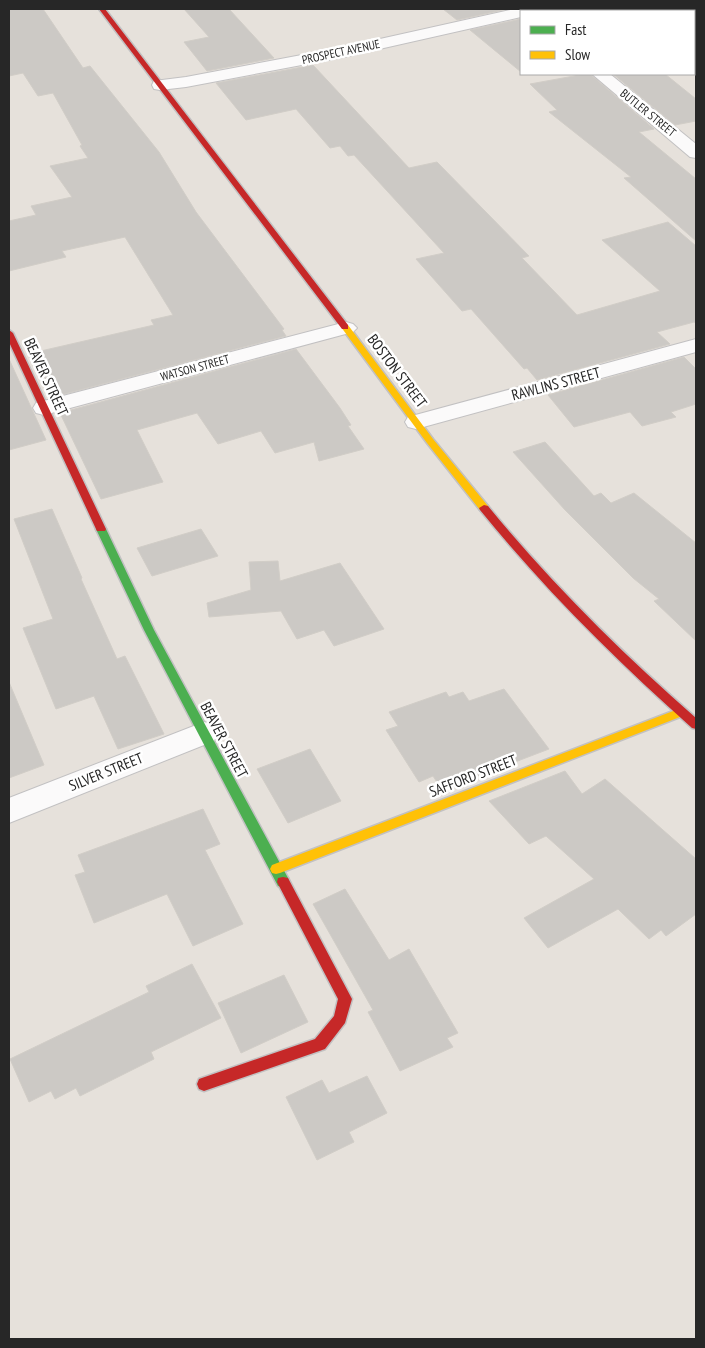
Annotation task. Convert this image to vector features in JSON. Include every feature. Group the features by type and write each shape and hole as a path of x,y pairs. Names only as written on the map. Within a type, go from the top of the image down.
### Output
{"main road":[{"name":"BOSTON STREET","path":"102,9 416,422 524,557 621,658 696,725"},
{"name":"BEAVER STREET","path":"9,334 149,630 345,999 340,1019 320,1044 204,1084"},
{"name":"SAFFORD STREET","path":"276,869 681,712"}],"street":[{"name":"PROSPECT AVENUE","path":"160,85 186,82 344,52 520,13"},
{"name":"BUTLER STREET","path":"601,75 696,153"},
{"path":"674,134 696,130"},
{"name":"WATSON STREET","path":"44,408 346,328"},
{"name":"RAWLINS STREET","path":"416,422 696,345"},
{"name":"SILVER STREET","path":"9,810 204,733"}],"building":[{"path":"9,9 43,9 83,68 90,66 159,152 196,212 284,329 282,330 286,336 53,397 32,353 154,325 151,320 173,315 125,237 62,251 66,257 9,271 9,221 36,215 31,206 72,197 50,166 88,158 53,93 38,96 23,73 9,76"},
{"path":"184,9 229,9 274,58 207,71 184,42 209,37"},
{"path":"443,9 507,9 457,20"},
{"path":"520,19 520,71 470,30"},
{"path":"313,65 409,168 437,162 529,256 522,258 577,315 660,291 602,240 668,222 696,246 696,323 657,332 670,344 537,380 527,368 524,369 471,309 462,311 416,259 444,253 354,155 348,156 340,146 330,148 296,109 246,120 216,83"},
{"path":"580,75 591,75 654,129 639,132 696,179 696,241 624,178 631,177 549,112 557,110 530,84"},
{"path":"614,75 666,75 696,99 696,121 675,125"},
{"path":"296,349 340,408 351,425 348,426 364,449 319,461 314,442 275,453 261,431 218,444 197,413 137,430 163,482 101,499 60,413"},
{"path":"684,357 696,369 696,404 671,412 676,417 642,426 630,412 574,427 548,395"},
{"path":"9,359 46,440 9,450"},
{"path":"545,442 594,496 601,493 611,503 634,493 696,543 696,641 654,601 659,599 633,578 565,510 513,452"},
{"path":"52,509 117,659 125,656 164,734 118,749 94,696 56,709 23,628 53,619 14,519"},
{"path":"201,529 218,556 152,576 137,548"},
{"path":"278,561 280,581 340,563 384,629 334,646 324,630 297,639 281,611 209,617 207,603 251,590 249,562"},
{"path":"9,682 44,765 9,778"},
{"path":"504,689 549,749 442,790 433,776 419,782 386,730 398,726 389,712 446,692 449,697 463,692 469,701"},
{"path":"310,749 341,801 288,823 257,769"},
{"path":"565,771 582,794 605,779 696,859 696,914 666,936 661,930 649,939 618,909 548,948 524,918 594,879 546,836 529,844 489,801"},
{"path":"203,809 220,844 205,850 243,924 193,946 167,894 94,923 75,875 85,872 78,855"},
{"path":"345,889 389,960 409,949 458,1033 447,1038 453,1047 400,1071 368,1012 373,1010 313,904"},
{"path":"192,964 221,1018 151,1052 154,1059 80,1096 76,1088 55,1099 51,1091 29,1102 10,1059 149,992 146,986"},
{"path":"284,975 308,1022 241,1053 218,1003"},
{"path":"367,1076 387,1113 349,1132 354,1142 317,1160 286,1097 322,1080 329,1093"}],"traffic: fast":[{"path":"101,529 149,630 283,882"}],"traffic: slow":[{"path":"345,327 430,441 484,508"},
{"path":"276,869 681,712"}],"traffic: jam":[{"path":"102,9 345,327"},
{"path":"9,333 101,529"},
{"path":"484,508 533,566 585,621 696,725"},
{"path":"204,1084 320,1044 340,1019 345,999 283,882"}]}
